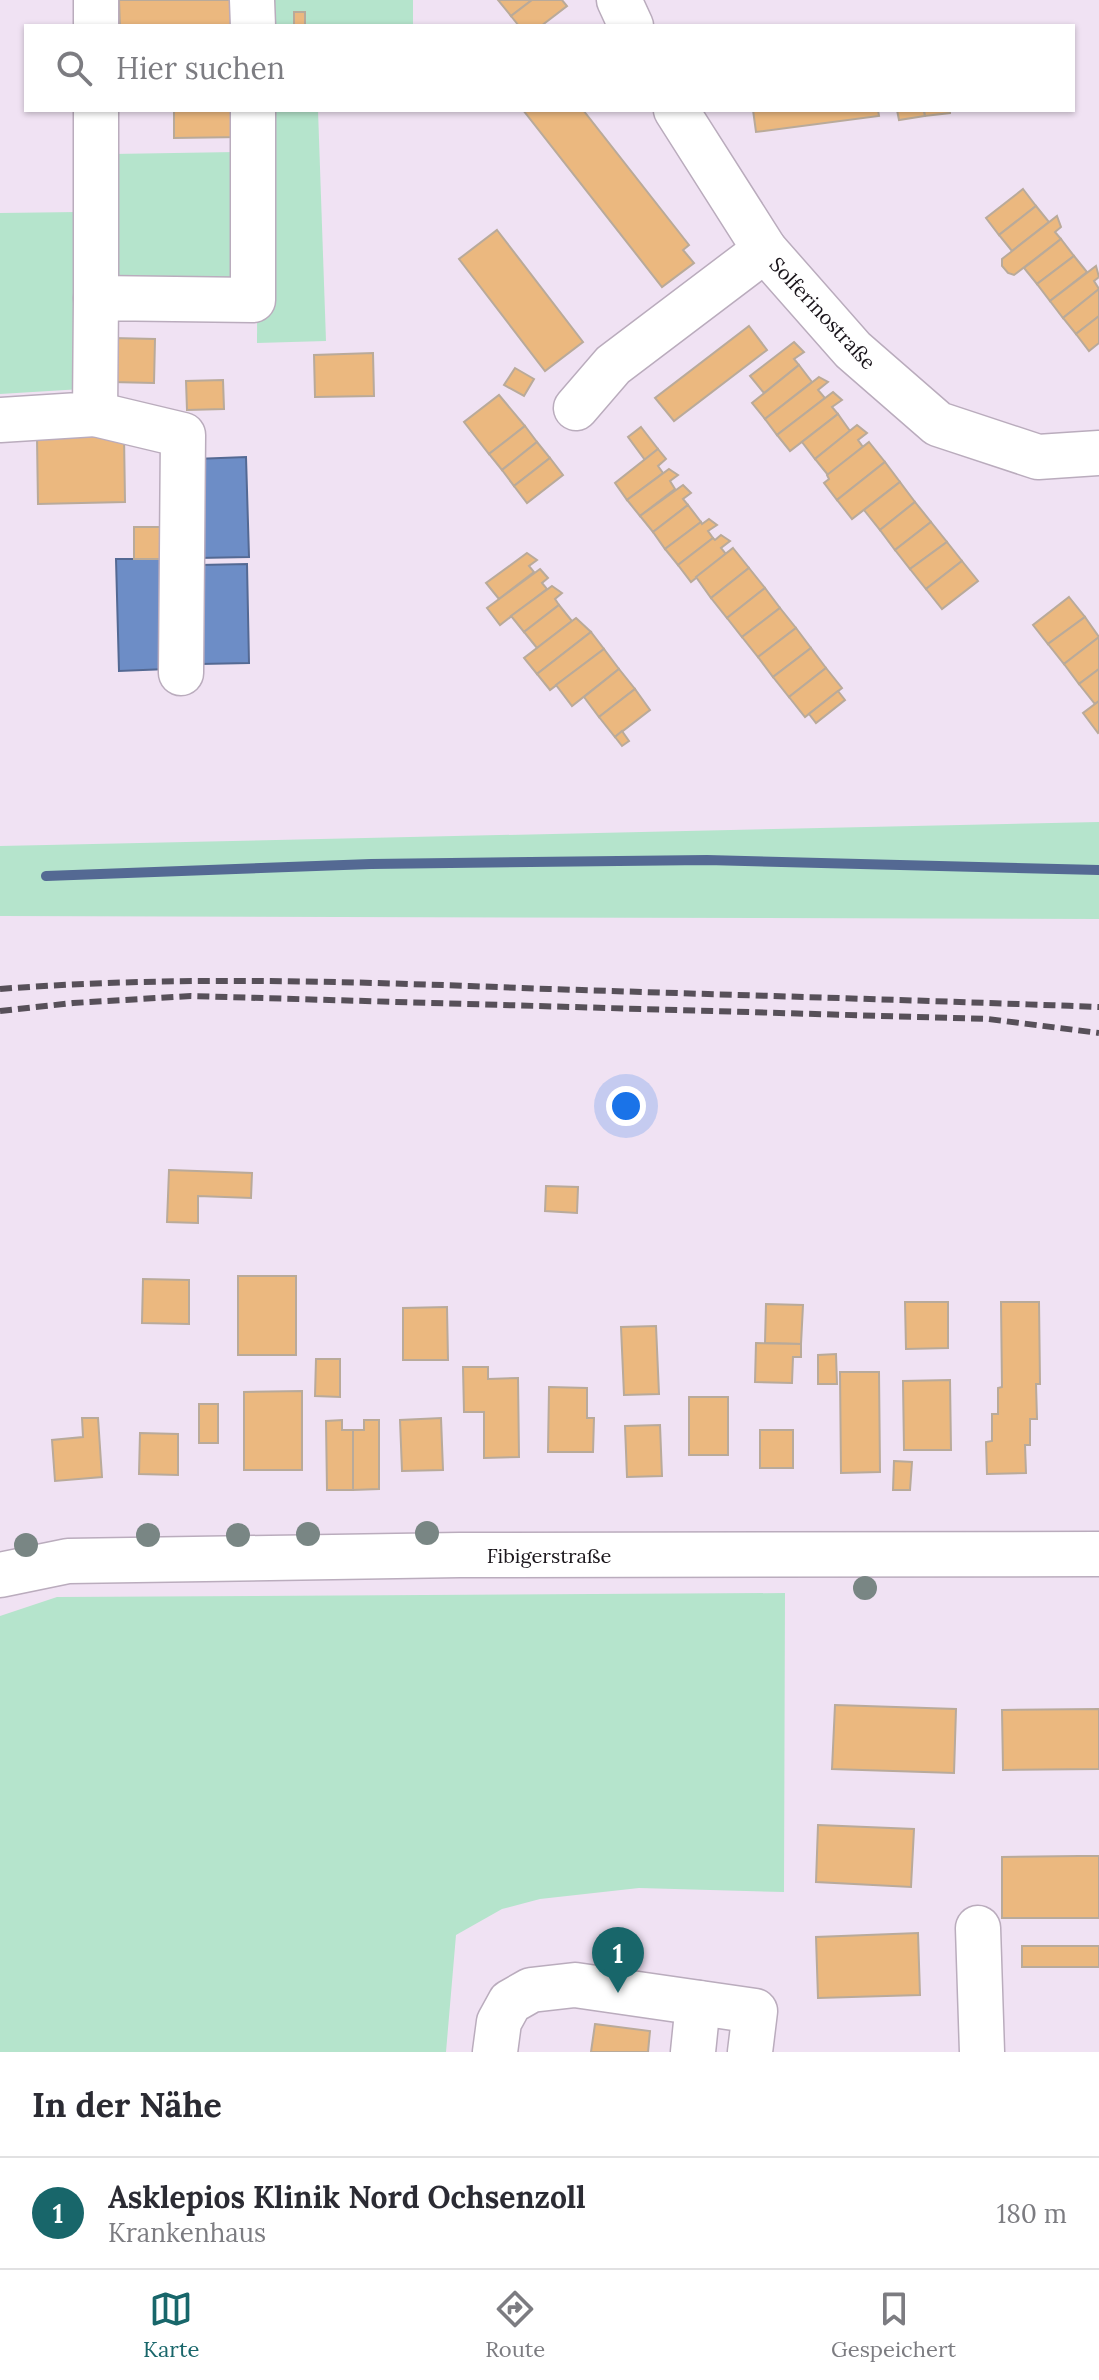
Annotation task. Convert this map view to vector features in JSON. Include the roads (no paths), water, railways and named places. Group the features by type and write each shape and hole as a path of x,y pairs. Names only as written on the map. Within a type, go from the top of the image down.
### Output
{"street":[{"path":"96,0 96,24"},
{"path":"252,0 253,24"},
{"path":"619,0 630,24"},
{"path":"95,414 96,112"},
{"path":"96,298 253,300 253,112"},
{"name":"Solferinostraße","path":"677,112 765,250 853,350 938,424 1038,457 1099,453"},
{"name":"Solferinostraße","path":"576,408 613,365 765,250"},
{"path":"0,420 95,414 183,435 181,673"},
{"name":"Fibigerstraße","path":"0,1575 68,1561 453,1555 1099,1554"},
{"path":"978,1928 982,2052"},
{"path":"495,2052 499,2022 510,2002 531,1990 575,1985 755,2011 750,2052"},
{"path":"693,2052 698,2003"}],"water":[{"path":"246,457 249,557 198,558 195,459"},
{"path":"116,559 165,559 167,669 119,671"},
{"path":"247,564 249,663 201,664 200,565"}],"waterway":[{"path":"46,876 371,864 707,860 1099,870"}],"railway":[{"path":"0,989 137,982 343,982 1099,1007"},
{"path":"0,1011 191,996 988,1019 1099,1033"}],"place":[{"name":"Asklepios Klinik Nord Ochsenzoll","path":"618,1993"}]}
